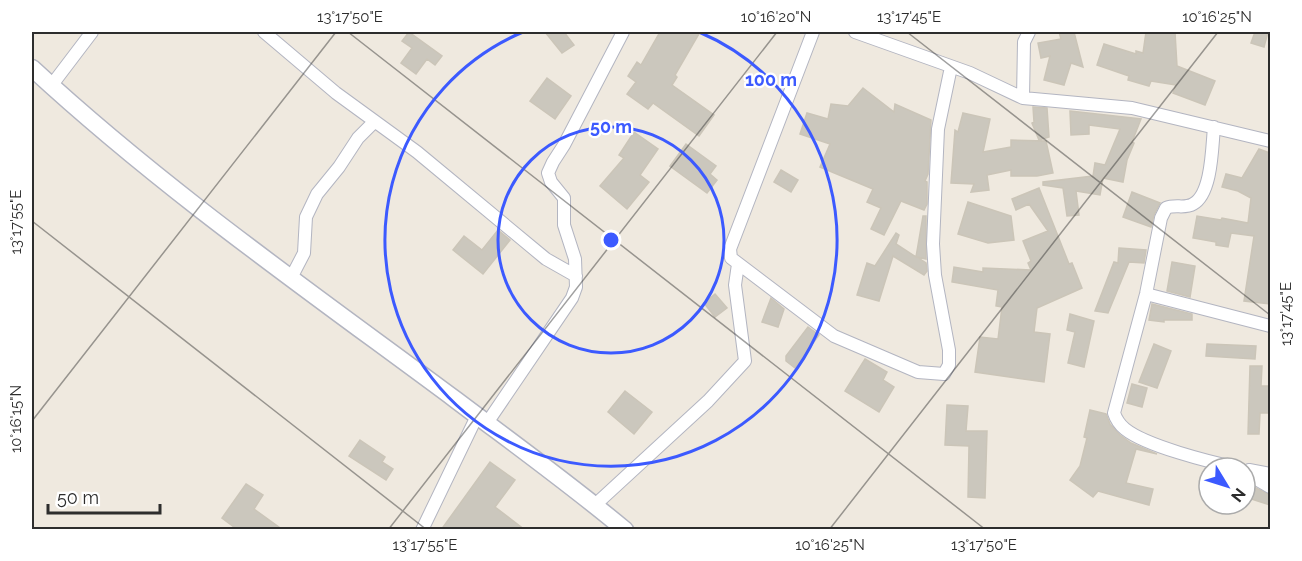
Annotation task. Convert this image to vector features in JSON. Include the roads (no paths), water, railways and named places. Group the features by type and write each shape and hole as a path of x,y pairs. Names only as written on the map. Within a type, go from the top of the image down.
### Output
{"main road":[{"path":"32,68 143,164 216,222 595,505 625,530"}],"street":[{"path":"51,86 92,32"},
{"path":"264,32 336,93 417,152 546,259 576,276"},
{"path":"422,530 482,420 572,298 576,287 575,259 564,225 564,198 551,182 548,173 623,32"},
{"path":"813,32 730,249 731,258 834,336 918,372 944,374 949,365 949,350 935,274 933,244 938,129 951,67"},
{"path":"855,32 970,73 1023,98 1132,108 1270,141"},
{"path":"1023,98 1024,42 1029,32"},
{"path":"291,278 304,253 306,218 316,194 339,167 358,138 374,122"},
{"path":"1197,457 1142,438 1125,429 1114,413 1146,294 1161,218 1166,208 1173,205 1187,206 1196,203 1204,191 1208,182 1214,128"},
{"path":"595,505 708,401 746,361 735,285 738,264"},
{"path":"1146,294 1270,326"},
{"path":"1257,479 1270,487"}]}
